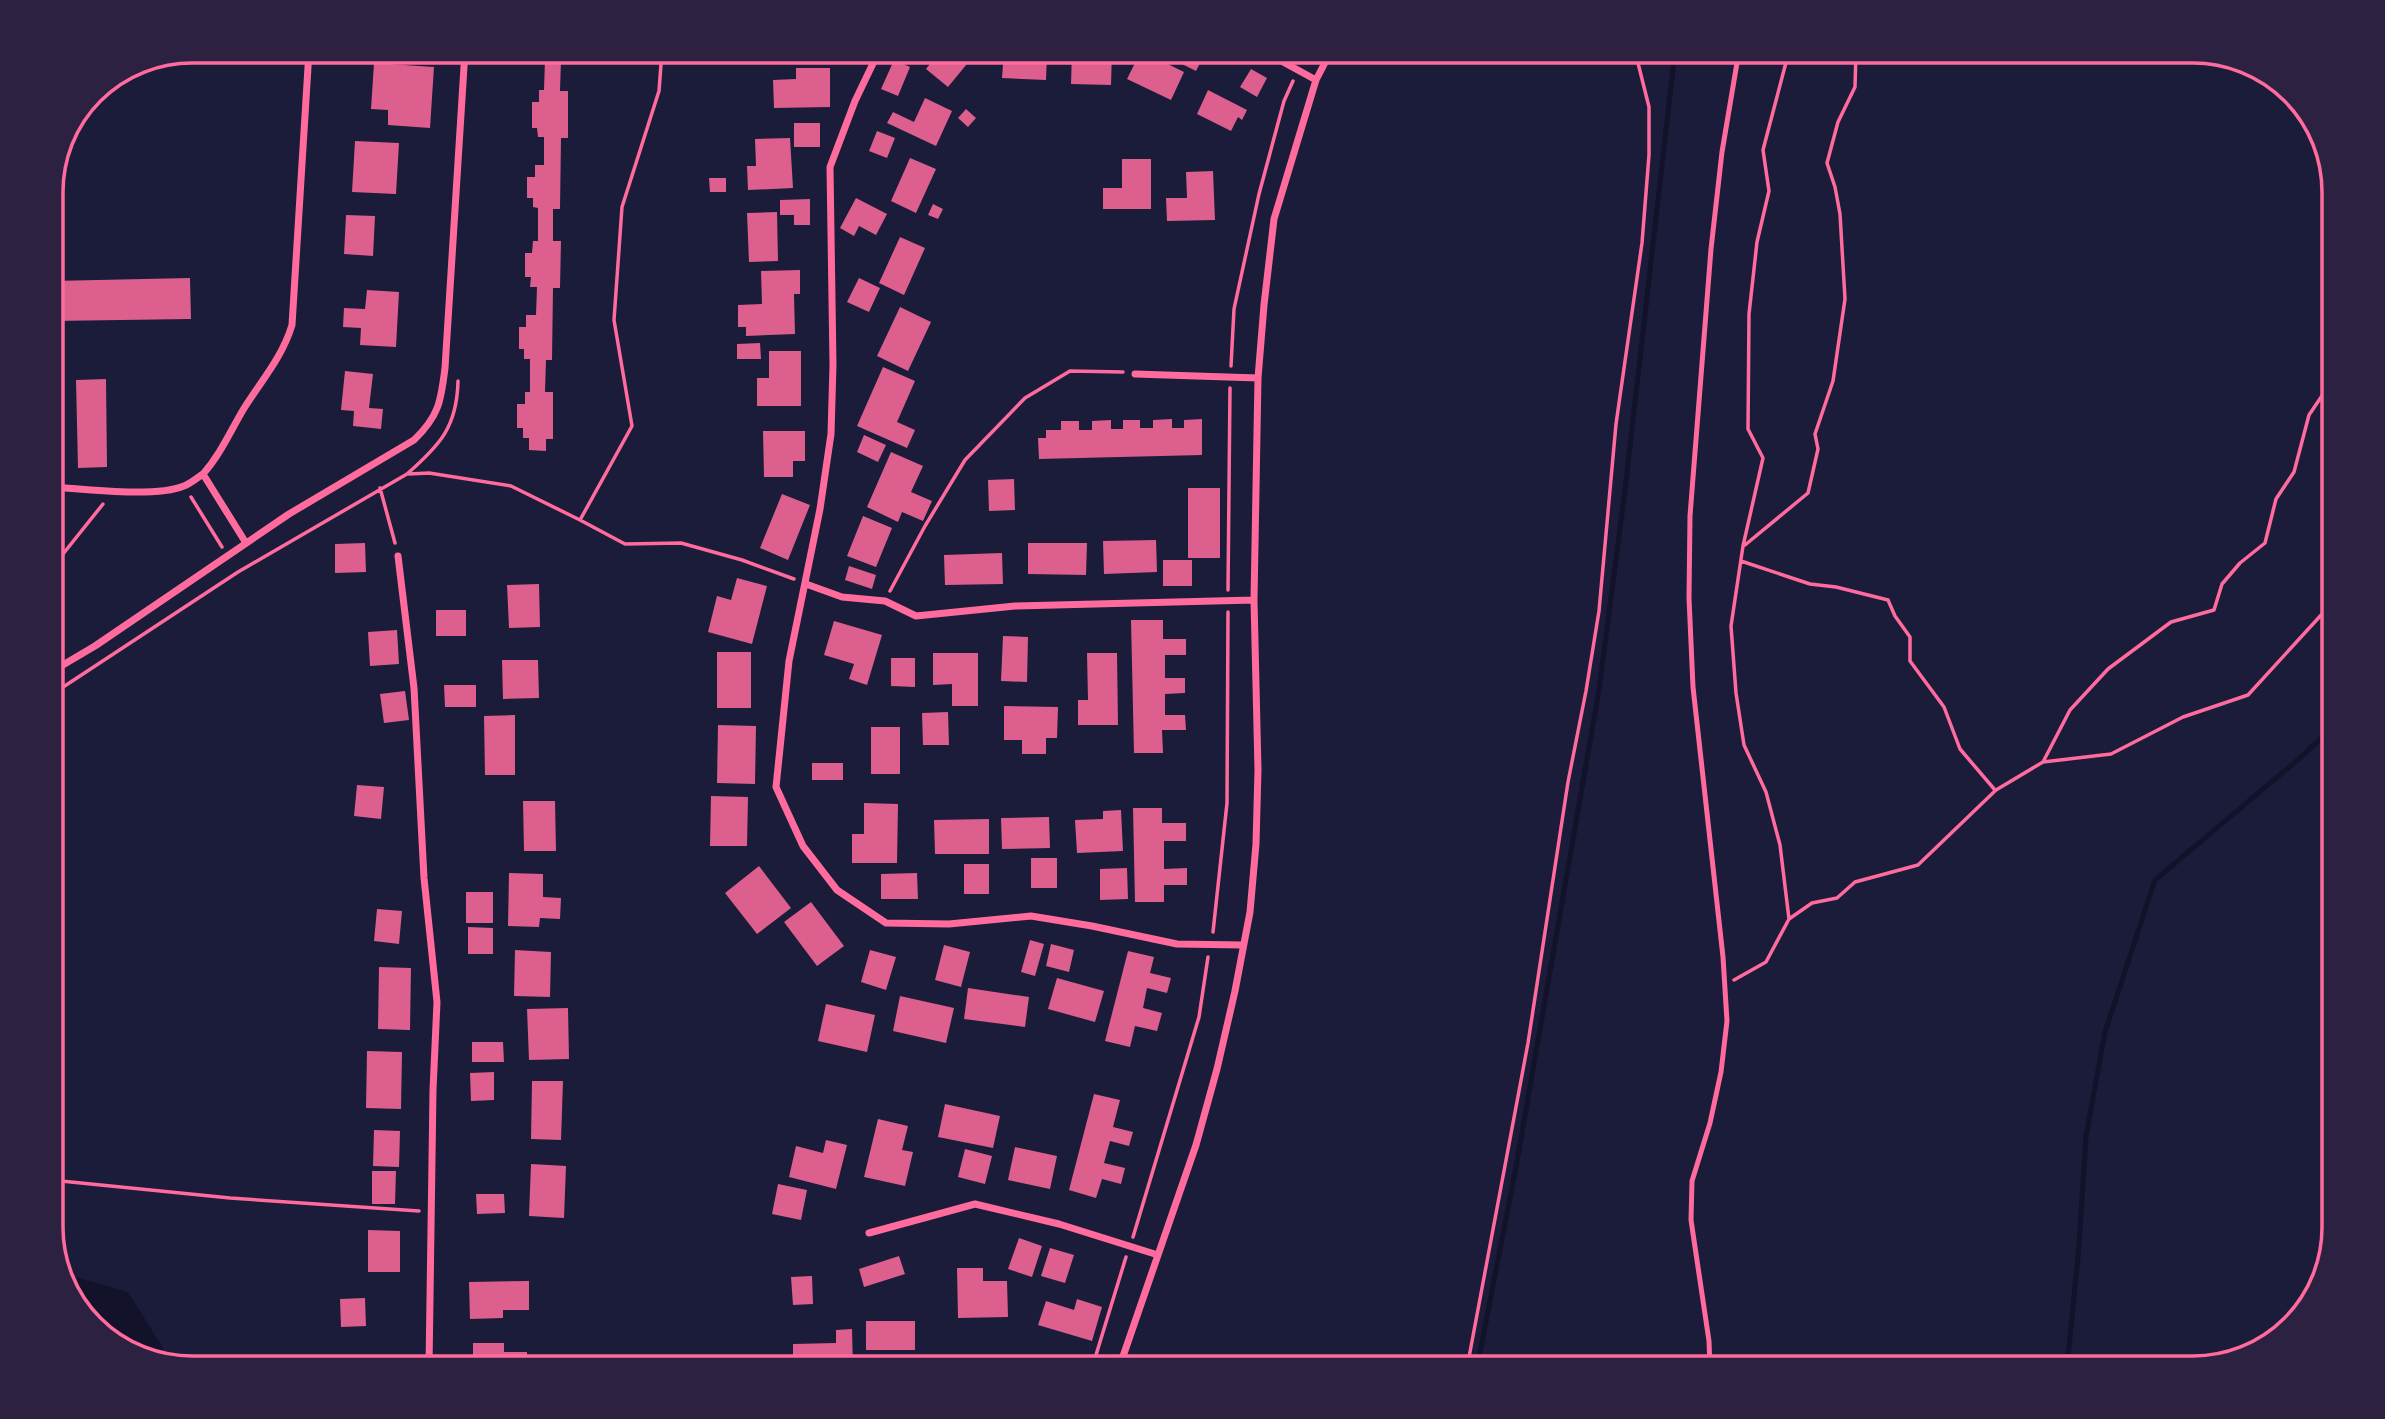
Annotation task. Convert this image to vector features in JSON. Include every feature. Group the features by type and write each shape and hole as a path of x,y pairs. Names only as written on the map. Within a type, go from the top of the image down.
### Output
{"street":[{"path":"63,488 163,491 184,486 203,474 222,448 246,405 279,359 292,325 308,63"},
{"path":"63,665 289,514 414,440 429,425 440,405 445,368 464,63"},
{"path":"873,63 830,167 833,365 831,434 806,584 789,661 776,787 803,846 837,890 886,923 949,925 1031,916 1177,944 1243,945"},
{"path":"1285,63 1316,80"},
{"path":"1123,1356 1196,1145 1217,1069 1250,912 1256,844 1258,770 1254,600 1258,377 1274,219 1316,80 1325,63"},
{"path":"1135,374 1258,377"},
{"path":"203,474 246,543"},
{"path":"398,556 414,688 424,878 437,1002 429,1356"},
{"path":"806,584 842,597 885,601 916,616 1015,606 1254,600"},
{"path":"869,1233 975,1204 1059,1224 1158,1255"}],"lane":[{"path":"1710,1356 1691,1220 1692,1181 1710,1124 1721,1072 1727,1021 1726,984 1693,687 1689,598 1690,516 1711,249 1722,152 1738,63"}],"path":[{"path":"580,520 632,426 614,320 622,206 659,91 661,63"},
{"path":"1469,1356 1528,1043 1568,782 1599,611 1616,424 1642,243 1649,155 1649,107 1638,63"},
{"path":"1786,63 1763,150 1769,191 1757,242 1749,314 1748,429 1763,458 1741,561 1731,626 1736,693 1744,745 1766,792 1780,845 1789,919"},
{"path":"1744,546 1808,494 1818,449 1815,434 1833,381 1845,299 1840,214 1827,163 1838,122 1855,87 1856,63"},
{"path":"1096,1356 1199,1017 1216,918 1227,803 1234,309 1259,194 1284,101 1298,70"},
{"path":"63,687 238,572 407,474 431,453 446,433 457,405 458,370"},
{"path":"885,601 925,526 965,460 1025,398 1070,372 1135,374"},
{"path":"2043,762 2070,710 2108,669 2171,622 2214,610 2222,584 2240,563 2265,543 2276,499 2294,472 2309,415 2322,395"},
{"path":"407,474 429,473 511,486 625,544 681,543 742,560 806,584"},
{"path":"184,486 238,572"},
{"path":"380,488 398,556"},
{"path":"63,554 113,491"},
{"path":"1741,561 1810,584 1836,587 1888,600 1895,616 1910,637 1910,661 1944,708 1960,749 1996,790"},
{"path":"1726,984 1766,962 1789,919 1812,903 1837,898 1855,882 1917,864 1996,790 2043,762 2111,754 2183,717 2248,695 2322,614"},
{"path":"63,1181 230,1198 431,1212"}],"shaded area":[{"path":"73,1276 128,1292 163,1348 163,1353 143,1346 114,1329 90,1305"}],"building":[{"path":"374,63 434,67 430,128 388,125 388,110 371,109"},
{"path":"545,63 561,63 560,91 568,91 568,138 561,138 560,209 553,209 553,241 561,241 560,288 553,288 552,360 546,360 545,392 553,392 553,439 546,439 546,451 529,450 529,438 523,438 523,428 517,428 517,404 525,404 525,392 530,392 530,359 524,359 524,349 519,349 519,327 526,327 526,315 536,315 537,287 530,287 531,277 525,277 525,253 532,253 533,241 538,241 538,208 533,207 533,198 527,198 527,177 535,177 535,165 544,165 544,137 538,137 537,128 532,128 532,102 539,102 539,90 544,90"},
{"path":"893,63 910,67 898,96 881,89"},
{"path":"931,63 968,63 948,87 926,69"},
{"path":"996,63 1047,63 1046,80 1002,78 1003,64"},
{"path":"1072,63 1112,63 1111,85 1071,84"},
{"path":"1135,63 1166,63 1184,72 1171,100 1127,79"},
{"path":"1180,63 1200,63 1196,71"},
{"path":"796,68 830,68 830,107 774,108 773,80 796,79"},
{"path":"1251,69 1267,78 1257,97 1240,87"},
{"path":"1208,90 1247,110 1242,120 1238,117 1231,131 1197,114"},
{"path":"925,98 952,111 936,146 887,123 893,112 914,122"},
{"path":"966,109 976,118 968,127 958,118"},
{"path":"794,123 820,123 820,147 794,147"},
{"path":"877,131 895,138 887,158 869,151"},
{"path":"790,138 793,188 748,190 747,166 756,166 755,139"},
{"path":"355,141 399,143 396,194 352,192"},
{"path":"910,158 936,169 916,213 891,201"},
{"path":"1122,159 1151,159 1151,209 1103,209 1103,188 1122,188"},
{"path":"1213,171 1215,220 1167,221 1166,198 1187,198 1186,172"},
{"path":"709,178 726,178 726,192 710,192"},
{"path":"856,198 887,214 876,235 859,226 854,236 840,228"},
{"path":"810,199 810,225 794,225 794,215 780,215 780,200"},
{"path":"933,204 943,209 938,219 928,215"},
{"path":"777,212 778,261 749,262 747,213"},
{"path":"346,215 375,216 373,256 344,254"},
{"path":"900,237 925,248 904,295 879,283"},
{"path":"800,270 800,294 794,294 795,334 746,336 746,327 738,327 738,305 762,304 761,271"},
{"path":"190,278 191,319 63,321 63,281"},
{"path":"859,278 880,288 869,312 847,302"},
{"path":"367,290 399,292 396,347 360,345 361,328 343,327 344,308 365,309"},
{"path":"900,307 931,322 908,371 877,356"},
{"path":"760,343 761,359 737,359 737,344"},
{"path":"769,351 801,351 801,406 757,406 757,378 769,378"},
{"path":"883,367 915,381 897,422 915,430 907,448 857,426"},
{"path":"345,371 373,374 369,408 383,409 381,429 353,426 354,411 341,410"},
{"path":"106,379 107,467 78,468 76,380"},
{"path":"1172,419 1172,428 1184,428 1184,420 1202,419 1202,455 1039,459 1038,438 1046,438 1046,430 1061,430 1061,421 1079,421 1079,430 1092,430 1092,421 1111,420 1111,429 1123,429 1123,420 1140,420 1140,428 1153,428 1153,420"},
{"path":"763,431 805,431 805,461 793,461 793,477 764,477"},
{"path":"864,435 886,445 878,462 857,452"},
{"path":"891,452 923,466 911,492 932,501 923,521 902,512 898,522 867,507"},
{"path":"1014,479 1015,510 989,511 988,480"},
{"path":"1188,488 1220,488 1220,558 1188,558"},
{"path":"782,494 810,505 788,560 760,548"},
{"path":"863,516 892,528 876,567 847,556"},
{"path":"1156,540 1157,572 1104,574 1103,541"},
{"path":"365,543 366,572 335,573 335,544"},
{"path":"1028,543 1087,543 1086,575 1028,574"},
{"path":"1002,553 1003,584 945,585 944,555"},
{"path":"1163,560 1192,560 1192,586 1163,586"},
{"path":"849,566 876,575 872,589 845,580"},
{"path":"737,578 767,586 752,644 708,632 717,596 731,600"},
{"path":"539,584 540,627 509,628 507,585"},
{"path":"436,610 466,610 466,636 436,636"},
{"path":"1131,620 1163,620 1163,639 1186,639 1186,655 1165,655 1165,678 1185,678 1185,693 1165,694 1165,715 1185,715 1186,730 1162,730 1163,753 1134,753"},
{"path":"834,621 882,635 867,685 849,679 854,664 824,655"},
{"path":"397,630 399,664 370,666 368,632"},
{"path":"1003,636 1028,637 1027,682 1001,681"},
{"path":"717,652 751,652 751,708 717,708"},
{"path":"933,653 978,653 978,706 952,706 952,684 933,685"},
{"path":"1087,653 1117,653 1118,725 1078,725 1078,700 1088,700"},
{"path":"891,658 915,658 915,687 891,686"},
{"path":"502,660 538,660 539,698 503,699"},
{"path":"444,685 476,685 476,707 445,707"},
{"path":"405,691 409,720 384,723 380,694"},
{"path":"1004,706 1058,707 1057,738 1046,738 1046,754 1022,754 1022,740 1004,740"},
{"path":"948,712 949,745 923,745 922,713"},
{"path":"515,715 515,775 485,775 484,716"},
{"path":"718,725 756,726 755,784 717,783"},
{"path":"871,727 900,727 900,774 871,774"},
{"path":"812,763 843,763 843,780 812,780"},
{"path":"357,785 384,787 381,819 354,816"},
{"path":"711,796 748,797 747,846 710,846"},
{"path":"523,801 555,801 556,851 524,851"},
{"path":"864,803 898,804 897,863 852,863 852,834 864,834"},
{"path":"1133,808 1162,808 1162,823 1186,823 1186,841 1164,841 1164,869 1187,868 1187,885 1164,885 1164,902 1135,902"},
{"path":"1121,810 1123,851 1077,853 1075,820 1103,819 1103,811"},
{"path":"1049,817 1050,848 1002,849 1001,818"},
{"path":"989,819 989,854 935,854 934,820"},
{"path":"1031,858 1057,858 1057,888 1031,888"},
{"path":"964,864 989,864 989,894 964,894"},
{"path":"759,866 791,908 757,934 725,893"},
{"path":"1127,868 1128,899 1100,900 1100,869"},
{"path":"509,873 543,874 543,897 561,898 560,919 540,918 539,927 508,926"},
{"path":"917,873 918,899 881,899 881,874"},
{"path":"466,892 493,892 493,923 466,923"},
{"path":"811,902 844,946 817,966 784,922"},
{"path":"377,909 402,911 399,944 374,941"},
{"path":"468,927 493,928 493,954 468,954"},
{"path":"1030,940 1044,944 1035,976 1021,972"},
{"path":"1051,944 1074,950 1069,972 1046,966"},
{"path":"944,945 970,952 961,987 935,980"},
{"path":"515,950 551,952 550,997 514,996"},
{"path":"870,950 896,957 886,990 861,982"},
{"path":"1128,951 1154,957 1150,973 1171,978 1167,993 1147,988 1143,1008 1162,1013 1157,1031 1135,1026 1130,1047 1105,1041"},
{"path":"379,967 411,968 410,1030 378,1029"},
{"path":"1057,978 1104,991 1095,1022 1048,1009"},
{"path":"968,988 1029,997 1025,1027 964,1019"},
{"path":"900,996 954,1008 946,1043 893,1031"},
{"path":"826,1004 875,1015 867,1052 818,1041"},
{"path":"568,1008 569,1059 529,1060 527,1009"},
{"path":"472,1042 503,1042 504,1062 472,1062"},
{"path":"367,1051 402,1052 401,1109 366,1108"},
{"path":"494,1072 494,1100 471,1101 470,1073"},
{"path":"532,1081 563,1081 561,1140 531,1139"},
{"path":"1094,1094 1120,1100 1113,1127 1133,1132 1129,1146 1110,1141 1104,1163 1125,1168 1121,1184 1102,1179 1096,1198 1069,1190"},
{"path":"945,1104 1000,1116 993,1148 938,1137"},
{"path":"878,1119 908,1126 902,1150 913,1152 905,1186 864,1177"},
{"path":"374,1130 400,1131 399,1167 373,1166"},
{"path":"826,1140 847,1145 836,1189 789,1177 796,1146 823,1153"},
{"path":"1015,1147 1057,1156 1050,1189 1008,1180"},
{"path":"965,1149 992,1156 985,1184 958,1177"},
{"path":"531,1164 566,1166 564,1218 529,1216"},
{"path":"372,1171 396,1171 395,1204 372,1204"},
{"path":"778,1184 807,1190 801,1220 772,1214"},
{"path":"476,1194 504,1194 505,1213 477,1214"},
{"path":"368,1230 400,1231 400,1272 368,1272"},
{"path":"1019,1238 1042,1246 1032,1277 1008,1269"},
{"path":"1050,1248 1074,1255 1065,1283 1041,1276"},
{"path":"899,1256 905,1274 864,1287 859,1269"},
{"path":"957,1268 983,1268 983,1281 1007,1281 1008,1317 958,1318"},
{"path":"812,1276 813,1304 793,1305 791,1277"},
{"path":"529,1281 529,1310 503,1310 503,1318 470,1319 469,1282"},
{"path":"365,1298 366,1326 341,1327 340,1299"},
{"path":"1077,1299 1102,1307 1092,1341 1038,1325 1046,1301 1074,1310"},
{"path":"866,1321 915,1321 915,1350 866,1350"},
{"path":"852,1329 853,1356 793,1356 793,1344 836,1343 836,1330"},
{"path":"473,1343 504,1343 504,1352 527,1352 527,1356 473,1356"}],"waterway":[{"path":"1479,1356 1516,1167 1599,690 1625,490 1674,63"},
{"path":"2068,1356 2086,1136 2105,1032 2155,880 2322,737"}]}
